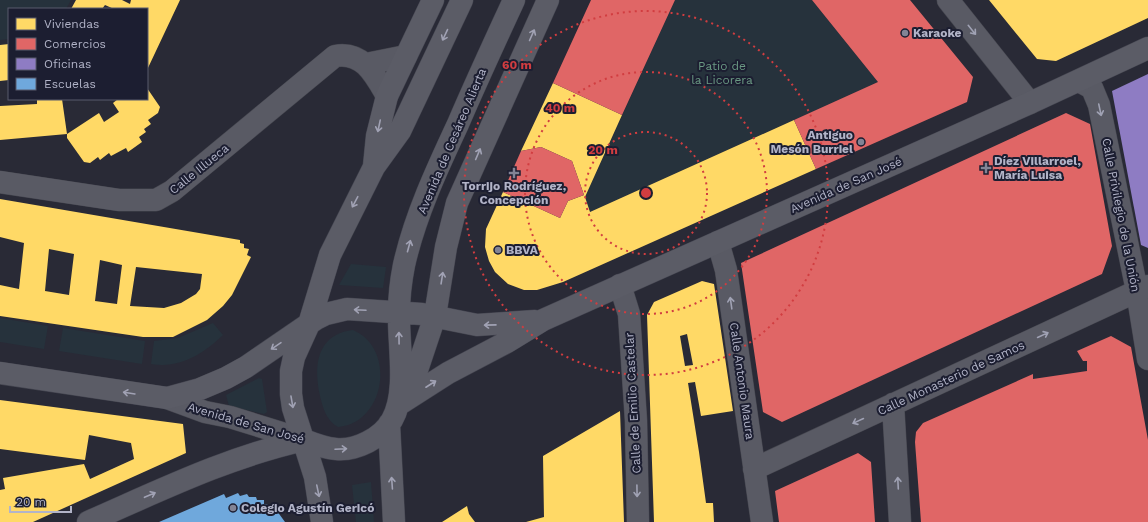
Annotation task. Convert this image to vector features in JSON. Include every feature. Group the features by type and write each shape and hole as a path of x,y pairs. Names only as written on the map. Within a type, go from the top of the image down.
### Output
{"main road":[{"path":"374,167 377,136 387,96 433,0"},
{"path":"322,522 317,488 304,440 293,408 291,394 291,371 299,345 309,324 330,255 374,167 400,131 462,0"},
{"name":"Avenida de Cesáreo Alierta","path":"394,522 394,414 400,369 399,312 404,266 410,241 429,188 514,0"},
{"path":"394,414 415,376 435,316 446,247 457,203 548,0"},
{"name":"Avenida de San José","path":"304,440 319,446 335,449 346,449 373,438 394,414 448,372 507,342 543,320 1079,81 1148,48"},
{"name":"Avenida de San José","path":"0,373 168,398 200,390 226,378 246,367 326,314 347,309 435,316 477,325 494,325 543,320"},
{"path":"88,522 224,463 266,448 304,440"}],"street":[{"path":"948,0 1030,103"},
{"name":"Calle Illueca","path":"0,182 120,200 156,200 165,196 177,187 335,56 348,55 366,64"},
{"path":"387,96 366,64 406,56"},
{"name":"Calle Privilegio de la Unión","path":"1079,81 1086,83 1092,88 1099,105 1142,289 1148,359"},
{"name":"Calle Antonio Maura","path":"718,242 726,270 762,522"},
{"name":"Calle de Emilio Castelar","path":"620,285 629,314 636,421 638,522"},
{"name":"Calle Monasterio de Samos","path":"754,469 1142,289"},
{"name":"Avenida de San José","path":"168,398 205,412 230,417 304,440"},
{"path":"894,404 900,522"}],"green space":[{"path":"0,0 71,0 67,8 8,8 8,39 0,40"},
{"name":"Patio de la Licorera","path":"675,0 812,0 878,82 590,212 585,197"},
{"path":"351,264 386,267 383,288 339,285"},
{"path":"0,318 48,326 44,349 0,342"},
{"path":"213,323 223,335 199,354 181,362 172,364 151,364 154,341 178,338"},
{"path":"63,328 145,341 142,364 59,351"},
{"path":"353,330 367,339 376,353 380,368 380,384 375,400 366,413 354,422 338,427 328,417 322,405 318,385 318,363 320,353 332,338 341,333"},
{"path":"259,378 262,379 267,412 264,414 229,406 226,395"},
{"path":"371,482 374,522 356,522 352,485"}],"building: Viviendas":[{"path":"76,0 122,0 130,4 131,0 180,0 148,68 148,8 112,8 105,5 103,8 72,8"},
{"path":"989,0 1148,0 1148,18 1056,61 1037,59"},
{"path":"8,44 8,80 0,81 0,45"},
{"path":"553,83 622,115 585,197 590,212 794,120 816,169 563,282 537,290 524,290 508,284 495,272 489,261 485,247 486,229 503,192 560,218 568,201 584,195 572,161 541,147 521,151"},
{"path":"148,89 160,107 158,113 148,120 151,124 144,129 146,132 139,137 142,142 128,152 126,148 111,156 109,153 100,160 98,157 90,163 84,162 67,138 67,134 99,113 104,122 119,112 113,103 117,100 148,100"},
{"path":"37,100 62,100 67,134 0,140 0,106 37,104"},
{"path":"0,199 240,240 240,243 244,244 244,248 249,249 247,255 251,257 232,295 223,306 207,320 173,337 143,337 0,316 0,285 19,289 24,243 0,237","holes":["49,249 74,254 69,295 45,291","100,260 122,265 117,304 95,301","136,267 202,274 200,289 196,294 181,303 164,308 130,306"]},
{"path":"702,281 714,284 733,411 701,416 695,382 688,383 706,503 713,503 714,522 654,522 647,315 654,302","holes":["687,334 693,365 685,366 680,336"]},
{"path":"0,400 183,424 186,453 33,522 0,522 0,490 5,489 3,478 84,464 90,479 134,459 131,443 89,435 85,460 0,449"},
{"path":"620,411 624,522 526,522 544,517 543,456"},
{"path":"467,506 469,514 475,522 442,522"}],"building: Comercios":[{"path":"591,0 675,0 622,115 553,83"},
{"path":"812,0 910,0 973,77 967,102 816,169 794,120 878,82"},
{"path":"1066,113 1090,124 1112,246 1102,274 782,422 763,412 741,263"},
{"path":"541,147 572,161 584,195 568,201 560,218 503,192 521,151"},
{"path":"1111,336 1131,347 1148,440 1148,522 921,522 915,442 916,432 923,423 1033,374 1033,379 1087,371 1087,361 1083,361 1077,351"},
{"path":"858,453 871,462 875,522 779,522 775,491"}],"building: Oficinas":[{"path":"1148,74 1148,248 1141,245 1112,91"}],"building: Escuelas":[{"name":"Colegio Agustín Gericó","path":"238,493 240,496 247,494 249,497 256,497 257,500 264,500 264,504 272,506 285,522 159,522 224,494 226,498"}],"place":[{"name":"Karaoke","path":"905,33"},
{"name":"Antiguo Mesón Burriel","path":"861,142"},
{"name":"Díez Villarroel, María Luisa","path":"986,168"},
{"name":"Torrijo Rodríguez, Concepción","path":"514,173"},
{"name":"BBVA","path":"498,250"},
{"name":"Colegio Agustín Gericó","path":"233,508"}]}
